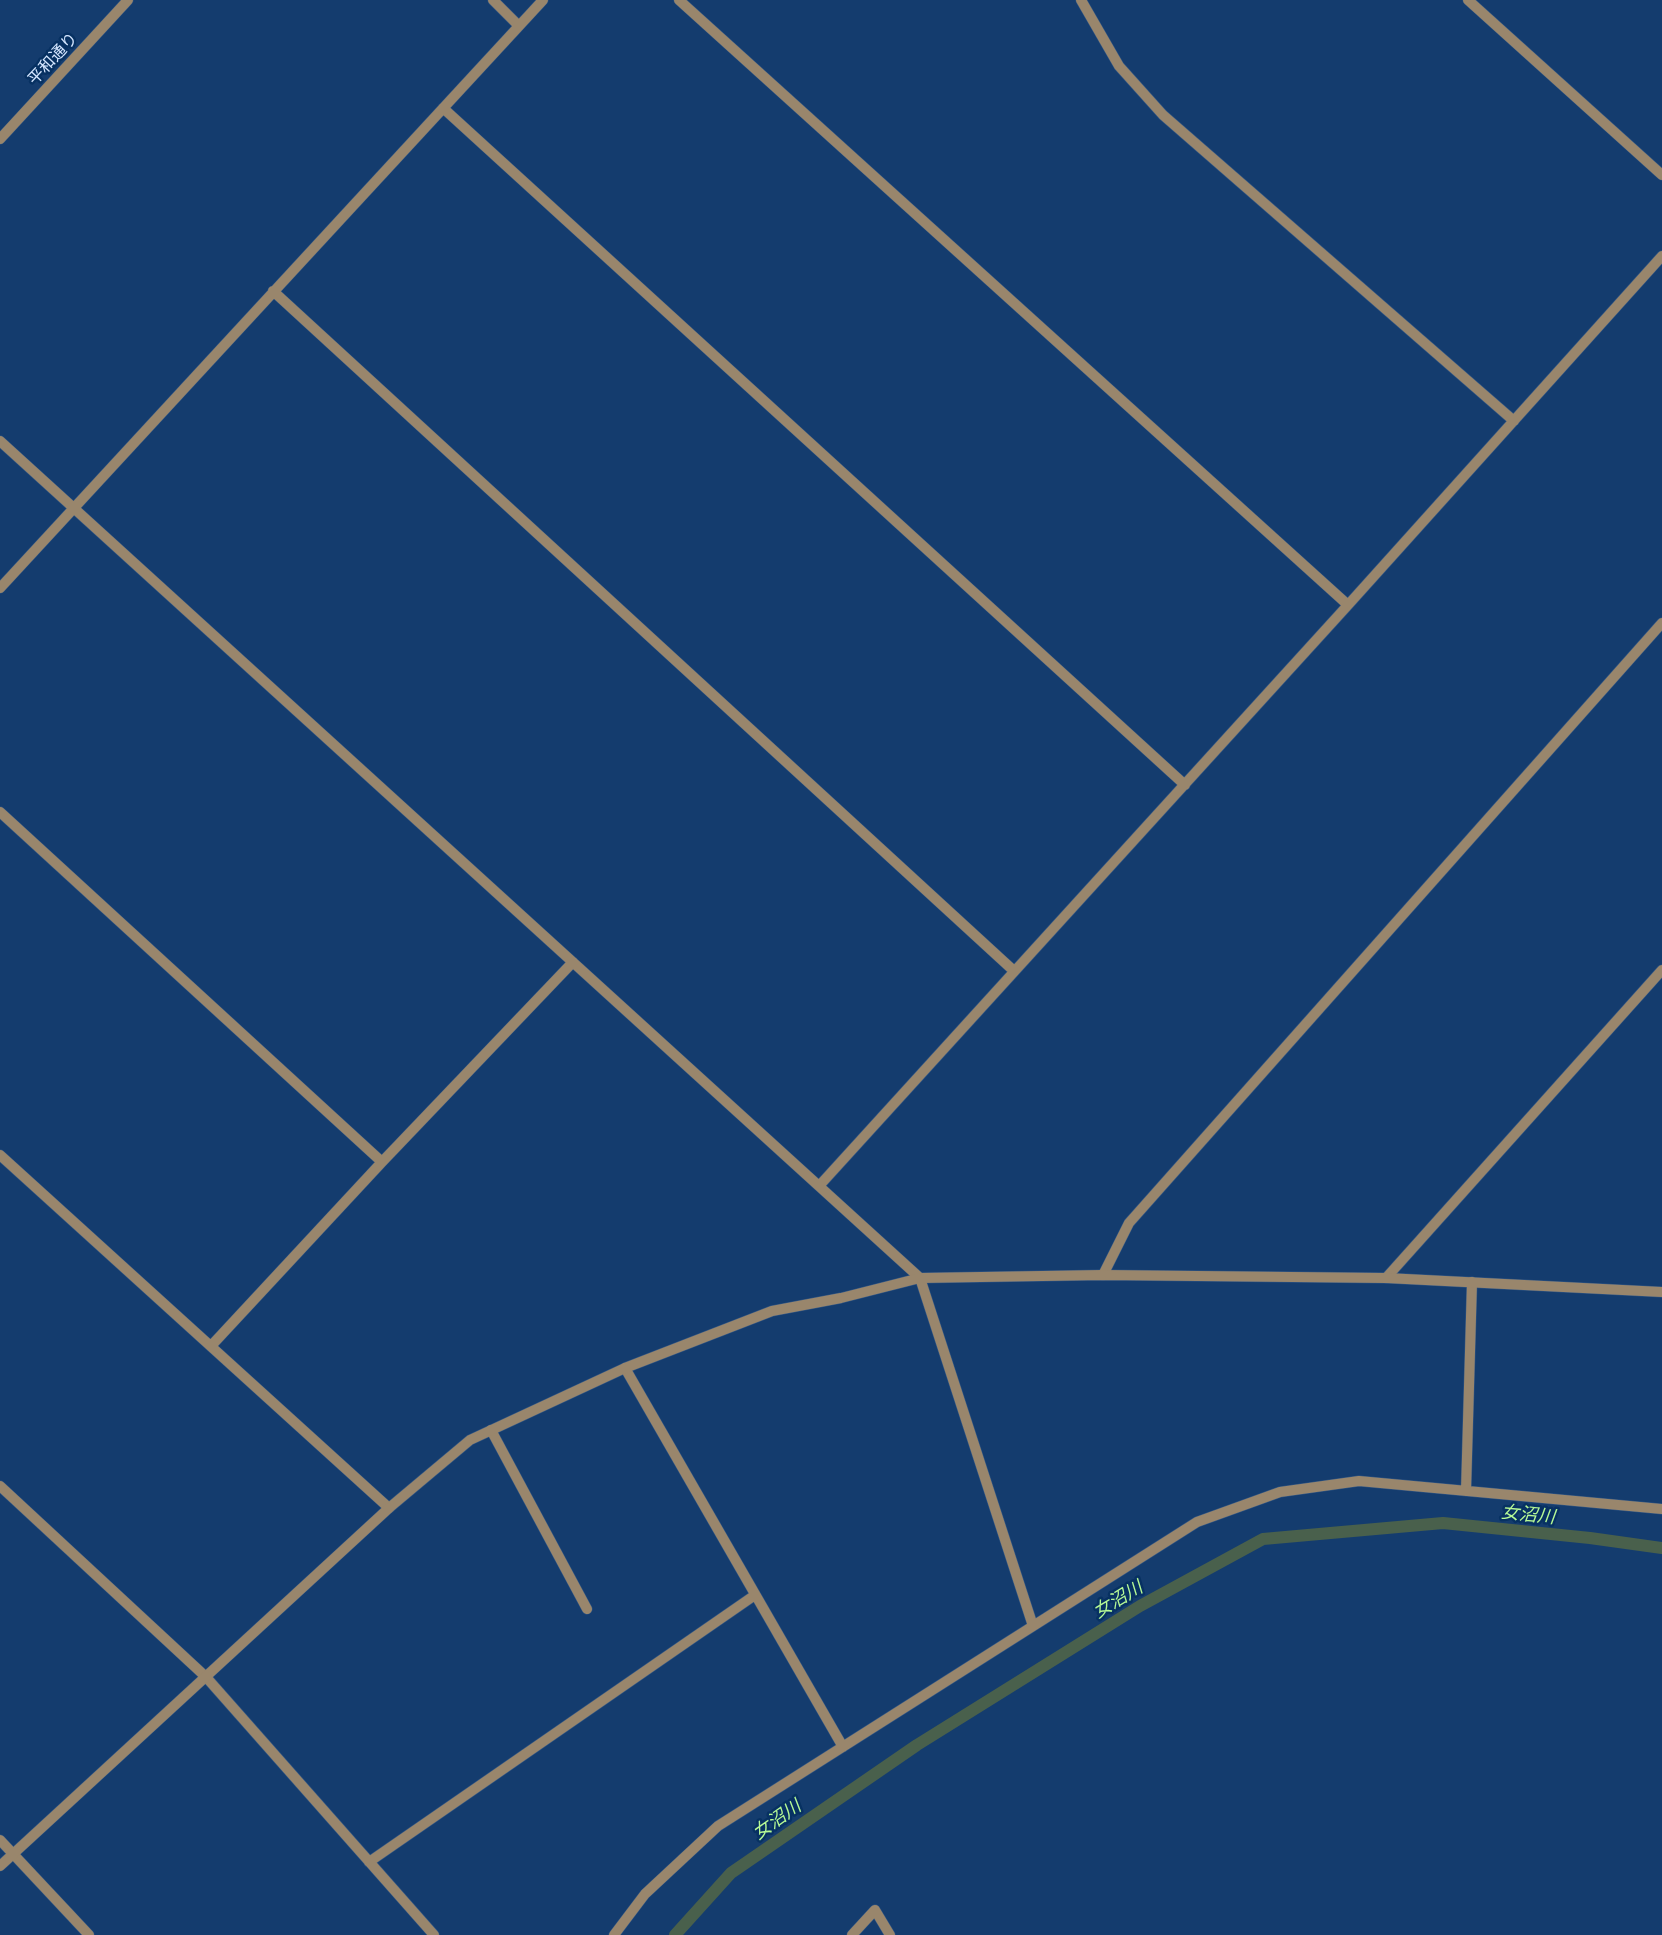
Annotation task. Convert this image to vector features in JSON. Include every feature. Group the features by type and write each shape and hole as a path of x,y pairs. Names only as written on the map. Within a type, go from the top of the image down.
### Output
{"street":[{"name":"平和通り","path":"0,139 128,0"},
{"path":"493,0 519,26"},
{"path":"0,588 543,0"},
{"path":"679,0 1348,605"},
{"path":"1081,0 1119,66 1163,114 1514,421"},
{"path":"1468,0 1662,175"},
{"path":"443,108 1185,785"},
{"path":"819,1186 1185,785 1662,256"},
{"path":"273,291 1014,971"},
{"path":"0,441 920,1278 1033,1626"},
{"path":"1103,1275 1129,1223 1662,623"},
{"path":"0,812 382,1162"},
{"path":"211,1346 572,962"},
{"path":"1386,1278 1662,970"},
{"path":"0,1155 389,1508"},
{"path":"0,1866 389,1508 470,1440 625,1368 772,1311 841,1298 920,1278 1103,1275 1386,1278 1662,1292"},
{"path":"1466,1491 1472,1282"},
{"path":"625,1368 843,1747"},
{"path":"491,1430 587,1609"},
{"path":"614,1935 645,1894 718,1826 1197,1522 1280,1492 1359,1481 1662,1509"},
{"path":"0,1486 206,1677 434,1935"},
{"path":"369,1862 755,1595"},
{"path":"0,1840 89,1935"},
{"path":"852,1935 875,1910 890,1935"}],"waterway":[{"name":"女沼川","path":"675,1935 731,1873 917,1745 1140,1606 1263,1539 1443,1523 1590,1538 1662,1548"}]}
